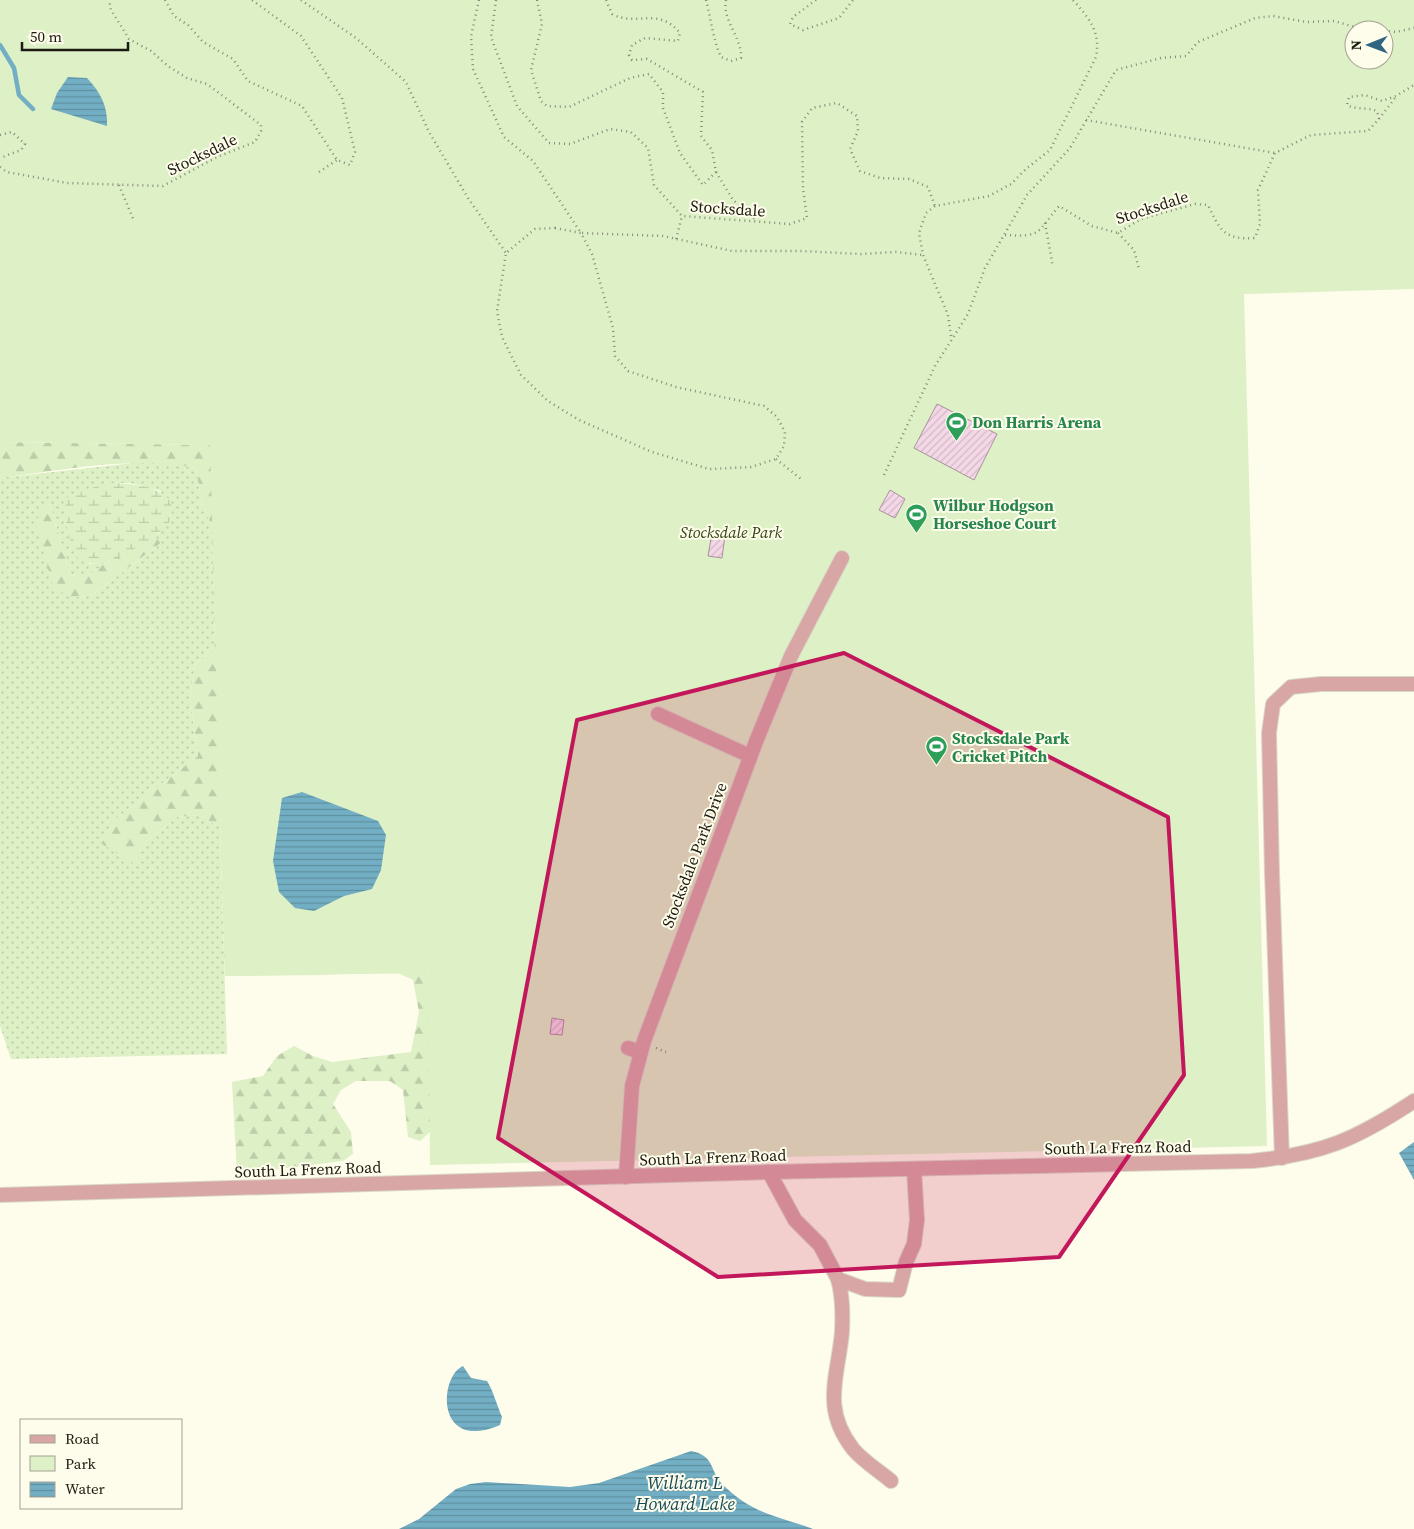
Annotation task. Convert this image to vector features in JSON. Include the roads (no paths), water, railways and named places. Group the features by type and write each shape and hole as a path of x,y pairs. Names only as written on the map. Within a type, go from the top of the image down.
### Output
{"street":[{"name":"Stocksdale Park Drive","path":"626,1177 634,1050 663,986 750,756 791,656 842,558"},
{"path":"1282,1158 1269,733 1273,704 1290,687 1321,684 1414,684"},
{"path":"658,714 750,756"},
{"name":"South La Frenz Road","path":"0,1195 769,1172 1252,1161 1282,1158 1323,1150 1353,1138 1414,1101"},
{"path":"838,1279 865,1289 899,1290 906,1262 914,1244 917,1220 914,1169"},
{"path":"769,1172 795,1220 820,1245 838,1279 843,1300 842,1334 833,1404 837,1425 854,1450 891,1481"}],"water":[{"path":"68,77 87,78 92,83 105,106 107,126 51,109 57,93"},
{"path":"302,792 378,821 386,835 381,870 372,889 344,896 314,911 295,908 279,892 273,861 282,798"},
{"path":"1414,1142 1414,1180 1399,1153"},
{"path":"463,1366 471,1378 487,1381 502,1417 500,1425 479,1431 463,1429 453,1421 448,1410 447,1396 455,1373"},
{"name":"William L Howard Lake","path":"691,1451 705,1456 723,1485 745,1503 766,1513 813,1529 399,1529 419,1519 456,1489 470,1484 486,1482 570,1487 599,1483"}],"waterway":[{"path":"0,45 14,68 19,95 33,109"}],"place":[{"name":"Don Harris Arena","path":"956,441"},
{"name":"Wilbur Hodgson Horseshoe Court","path":"917,533"},
{"name":"Stocksdale Park Cricket Pitch","path":"936,766"}],"park label":[{"name":"Stocksdale Park","path":"731,532"}]}
